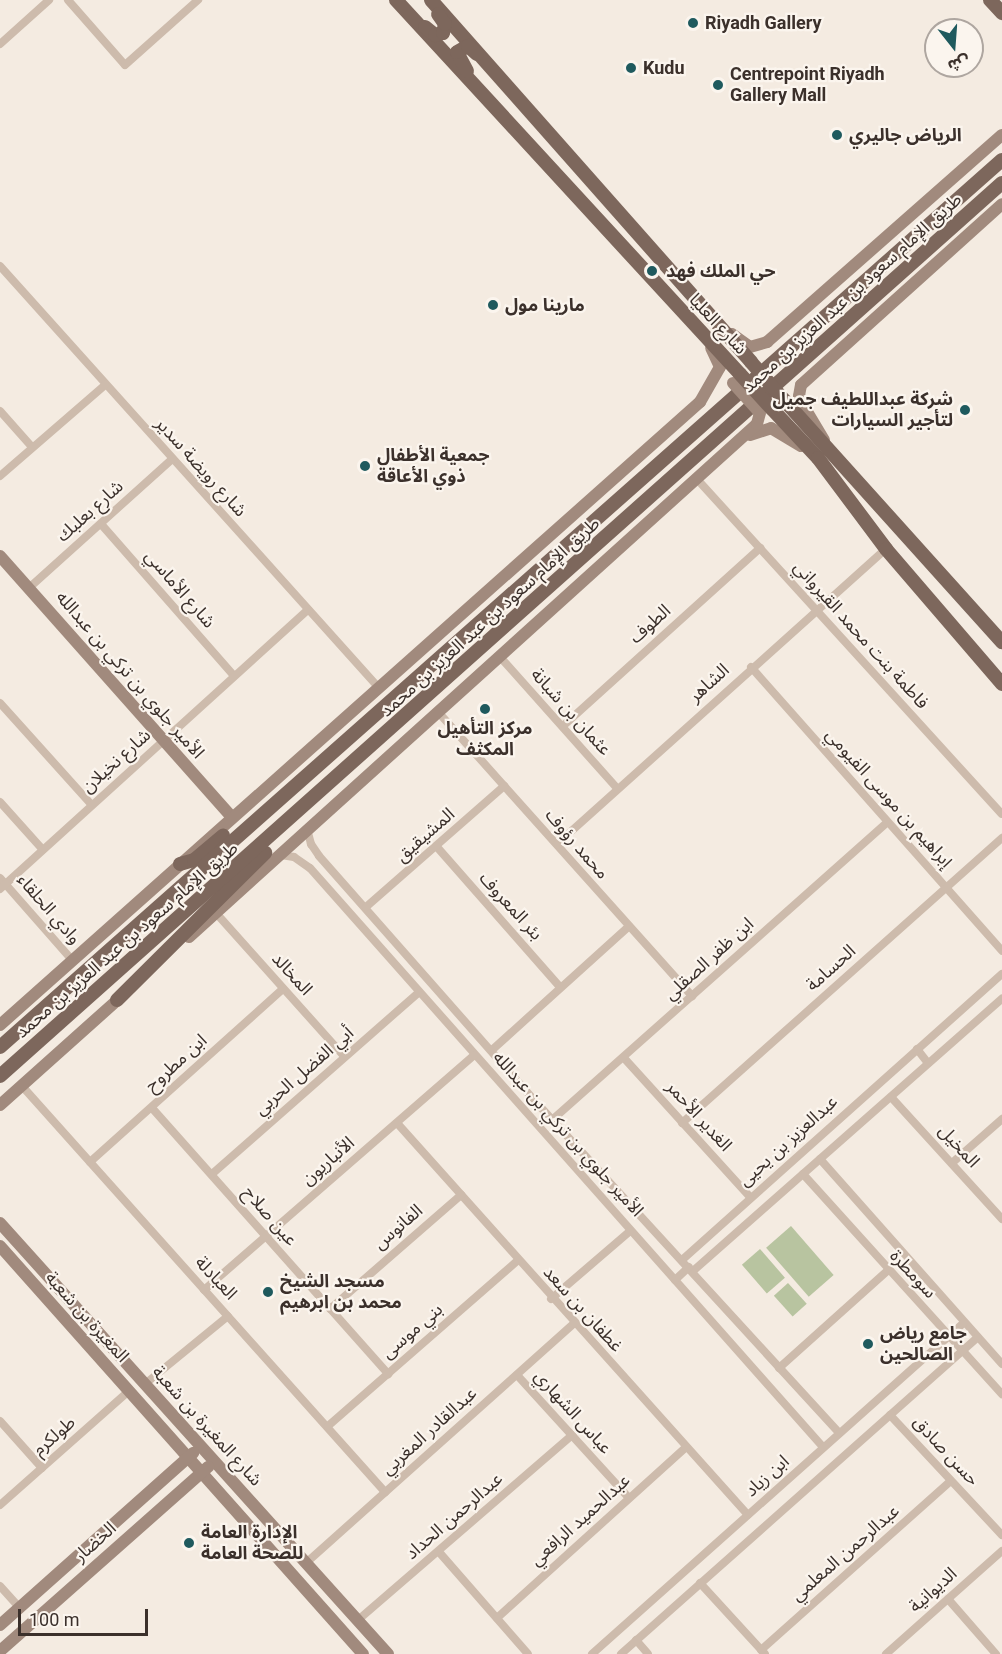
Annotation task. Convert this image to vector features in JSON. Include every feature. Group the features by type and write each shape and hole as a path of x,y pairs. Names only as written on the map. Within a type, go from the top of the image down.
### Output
{"main road":[{"path":"400,5 439,35 445,24 430,0"},
{"name":"شارع العليا","path":"430,0 494,69 784,400 1002,642"},
{"path":"990,0 1002,13"},
{"name":"شارع العليا","path":"400,5 460,74 475,84 694,326 766,411 818,458 886,549 998,680"},
{"path":"475,84 458,58 460,48 468,46 494,69"},
{"name":"طريق الإمام سعود بن عبد العزيز بن محمد","path":"0,1047 294,784 1002,160"},
{"name":"طريق الإمام سعود بن عبد العزيز بن محمد","path":"0,1076 361,758 1002,183"},
{"path":"117,1000 361,758"},
{"path":"180,864 194,860 275,792 294,784"}],"street":[{"path":"0,44 49,0"},
{"path":"68,0 125,65 198,0"},
{"path":"710,316 750,347 767,342 1002,135"},
{"path":"831,451 804,407 800,396 801,385 1002,204"},
{"name":"شارع رويضة سدير","path":"0,266 379,688"},
{"path":"694,326 719,359 717,374 700,402"},
{"path":"0,1025 700,402 719,387 737,378"},
{"path":"0,476 105,385"},
{"path":"0,411 32,447"},
{"path":"0,1106 281,855 307,829 501,658 733,444 758,424 766,411"},
{"path":"733,444 771,428 818,458"},
{"name":"شارع بعلبك","path":"30,587 172,459"},
{"name":"فاطمة بنت محمد القيرواني","path":"696,478 1002,814"},
{"name":"شارع الأماسي","path":"101,524 234,676"},
{"name":"الطوف","path":"563,726 760,548"},
{"name":"الشاهر","path":"556,844 886,549"},
{"name":"الأمير جلوي بن تركي بن عبدالله","path":"0,556 30,587 232,817"},
{"name":"شارع نخيلان","path":"2,884 43,850 308,610"},
{"name":"عثمان بن شبانة","path":"501,658 617,788"},
{"name":"إبراهيم بن موسى الفيومي","path":"751,668 1002,951"},
{"path":"0,703 92,805"},
{"name":"محمد رؤوف","path":"439,713 556,844 627,928 692,996"},
{"name":"المشيقيق","path":"366,907 504,786"},
{"path":"0,802 43,850"},
{"name":"ابن ظفر الصقلي","path":"552,1120 887,823"},
{"name":"الأمير جلوي بن تركي بن عبدالله","path":"307,829 310,844 319,856 552,1120 839,1433"},
{"name":"الحسامة","path":"682,1123 1002,838"},
{"name":"بئر المعروف","path":"437,847 560,987"},
{"name":"الأمير جلوي بن تركي بن عبدالله","path":"281,855 294,857 310,868 473,1056 525,1110 824,1447"},
{"path":"310,868 306,857 319,856"},
{"name":"وادي الحلقاء","path":"2,884 73,962"},
{"name":"المخالد","path":"216,913 344,1056"},
{"path":"492,1050 627,928"},
{"name":"عبدالعزيز بن يحيى","path":"682,1260 1002,974"},
{"name":"ابن مطروح","path":"90,1162 284,989"},
{"name":"أبي الفضل الحربي","path":"212,1174 418,993"},
{"name":"عبدالعزيز بن يحيى","path":"675,1280 803,1174 1002,999"},
{"path":"917,1049 928,1063"},
{"name":"الأنباريون","path":"204,1290 473,1056"},
{"name":"الغدير الأحمر","path":"624,1058 750,1197"},
{"name":"العبادلة","path":"22,1086 385,1492"},
{"path":"516,1100 527,1091"},
{"name":"المخيل","path":"891,1097 1002,1219"},
{"path":"525,1110 535,1101"},
{"name":"عين صلاح","path":"152,1108 388,1374"},
{"path":"952,1163 1002,1119"},
{"name":"غطفان بن سعد","path":"397,1123 552,1299 748,1515"},
{"name":"سومطرة","path":"820,1159 1002,1364"},
{"name":"سومطرة","path":"803,1174 887,1271 1002,1394"},
{"name":"الفانوس","path":"330,1309 461,1195"},
{"name":"شارع المغيرة بن شعبة","path":"0,1223 388,1654"},
{"path":"552,1299 630,1231"},
{"name":"المغيرة بن شعبة","path":"0,1245 363,1654"},
{"name":"بني موسى","path":"328,1426 518,1260"},
{"path":"779,1368 887,1271"},
{"path":"145,1384 228,1316"},
{"name":"عبدالقادر المغربي","path":"306,1563 574,1323"},
{"name":"ابن زياد","path":"592,1654 964,1323"},
{"name":"ابن زياد","path":"621,1654 978,1337"},
{"name":"عباس الشهاري","path":"517,1375 629,1498"},
{"name":"طولكرم","path":"0,1505 129,1391"},
{"name":"حسن صادق","path":"890,1415 1002,1535"},
{"path":"0,1421 42,1468"},
{"name":"عبدالرحمن الحداد","path":"358,1620 572,1435"},
{"name":"الخضار","path":"0,1625 201,1446"},
{"name":"عبدالحميد الرافعي","path":"497,1618 686,1447"},
{"name":"الخضار","path":"0,1651 214,1461"},
{"name":"عبدالرحمن المعلمي","path":"763,1652 951,1482"},
{"name":"الديوانية","path":"886,1654 1002,1551"},
{"path":"439,1552 528,1654"},
{"path":"700,1583 763,1652"},
{"path":"0,1586 20,1608"},
{"path":"948,1599 996,1654"},
{"path":"636,1640 648,1654"}],"green space":[{"path":"791,1226 834,1275 809,1297 766,1248"},
{"path":"760,1249 785,1278 767,1293 742,1265"},
{"path":"788,1283 807,1304 793,1317 774,1296"}],"place":[{"name":"Riyadh Gallery","path":"693,23"},
{"name":"Kudu","path":"631,68"},
{"name":"Centrepoint Riyadh Gallery Mall","path":"718,85"},
{"name":"الرياض جاليري","path":"837,135"},
{"name":"حي الملك فهد","path":"652,271"},
{"name":"مارينا مول","path":"493,305"},
{"name":"شركة عبداللطيف جميل لتأجير السيارات","path":"965,410"},
{"name":"جمعية الأطفال ذوي الأعاقة","path":"365,466"},
{"name":"مركز التأهيل المكثف","path":"485,709"},
{"name":"مسجد الشيخ محمد بن ابرهيم","path":"268,1292"},
{"name":"جامع رياض الصالحين","path":"868,1344"},
{"name":"الإدارة العامة للصحة العامة","path":"189,1543"}]}
